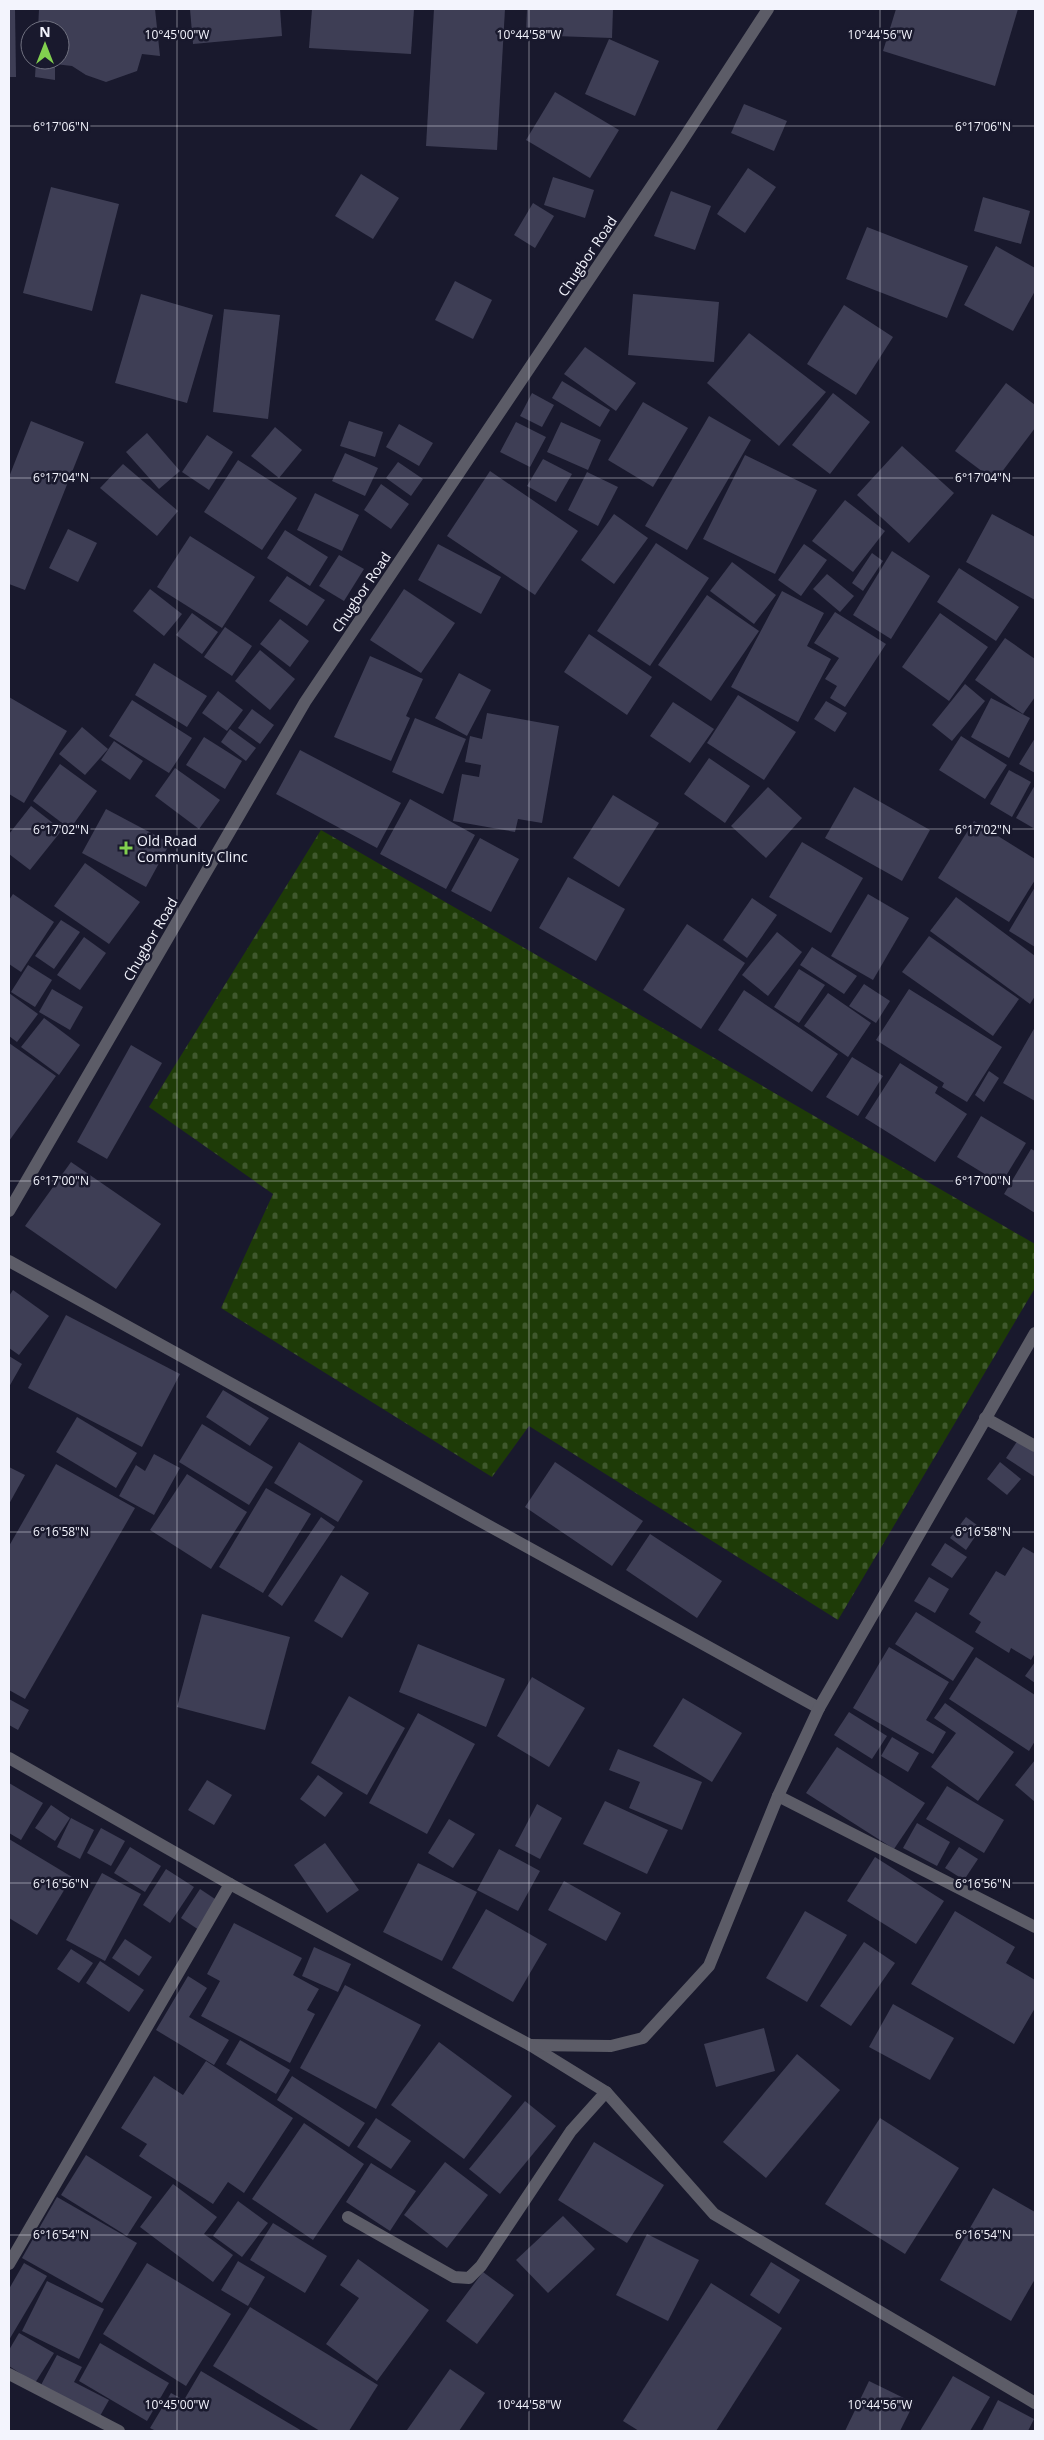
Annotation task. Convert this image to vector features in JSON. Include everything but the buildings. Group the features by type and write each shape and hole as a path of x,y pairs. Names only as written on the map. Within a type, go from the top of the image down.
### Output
{"street":[{"name":"Chugbor Road","path":"9,1211 305,702 675,152 768,9"},
{"path":"9,1260 819,1708"},
{"path":"530,2045 611,2046 643,2038 709,1966 778,1796 819,1708 1035,1333"},
{"path":"985,1418 1035,1446"},
{"path":"9,1758 230,1884 530,2045 606,2092 714,2214 1035,2403"},
{"path":"778,1796 1035,1927"},
{"path":"9,2264 230,1884"},
{"path":"348,2217 454,2277 469,2278 482,2266 571,2131 606,2092"},
{"path":"9,2374 119,2431"}],"green space":[{"path":"321,830 1035,1244 1035,1288 838,1620 529,1426 492,1477 221,1308 273,1194 149,1107"}],"place":[{"name":"Old Road Community Clinc","path":"126,848"}]}
